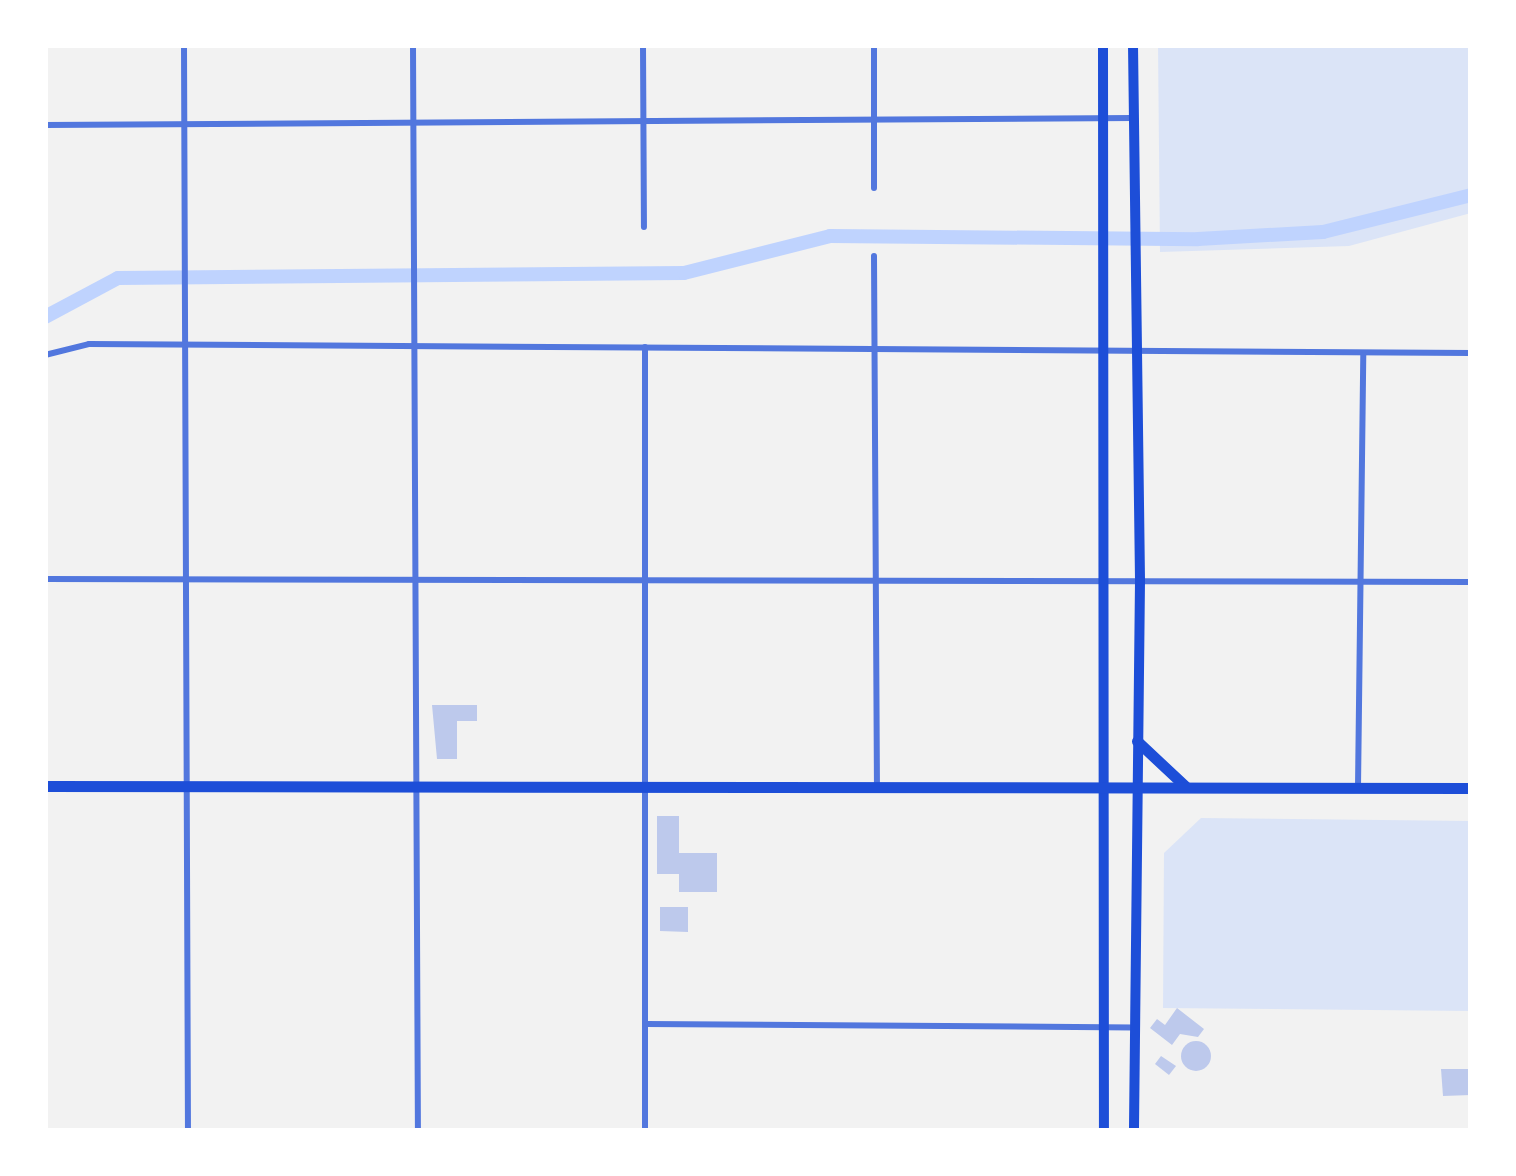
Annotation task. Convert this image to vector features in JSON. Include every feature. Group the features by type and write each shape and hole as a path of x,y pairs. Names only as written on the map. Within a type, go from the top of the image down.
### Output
{"highway":[{"path":"1137,741 1186,787"},
{"path":"45,786 1471,788"}],"main road":[{"path":"1103,45 1104,1131"},
{"path":"1133,45 1140,581 1134,1131"}],"street":[{"path":"184,45 188,1131"},
{"path":"412,45 418,1131"},
{"path":"643,45 644,227"},
{"path":"874,45 874,188"},
{"path":"45,125 1134,118"},
{"path":"874,256 877,786"},
{"path":"45,355 89,344 183,348 646,346 1471,353"},
{"path":"645,1131 646,346"},
{"path":"1358,786 1363,355"},
{"path":"45,579 1471,582"},
{"path":"646,1024 1135,1027"}],"shaded area":[{"path":"1158,45 1471,45 1471,213 1349,246 1160,252"},
{"path":"1201,818 1471,821 1471,1011 1163,1008 1164,853"}],"building":[{"path":"432,705 477,705 477,721 457,721 457,759 437,759"},
{"path":"657,816 679,816 679,853 717,853 717,892 679,892 679,874 657,874"},
{"path":"660,907 688,907 688,932 660,931"},
{"path":"1177,1008 1204,1029 1198,1037 1180,1034 1172,1045 1150,1028 1157,1019 1165,1025"},
{"path":"1196,1041 1207,1045 1211,1056 1207,1067 1196,1071 1185,1067 1181,1056 1185,1045"},
{"path":"1161,1056 1176,1066 1169,1075 1155,1064"},
{"path":"1441,1069 1471,1069 1471,1095 1443,1096"}],"waterway":[{"path":"45,317 118,278 684,273 830,236 1198,239 1323,232 1471,195"}]}
